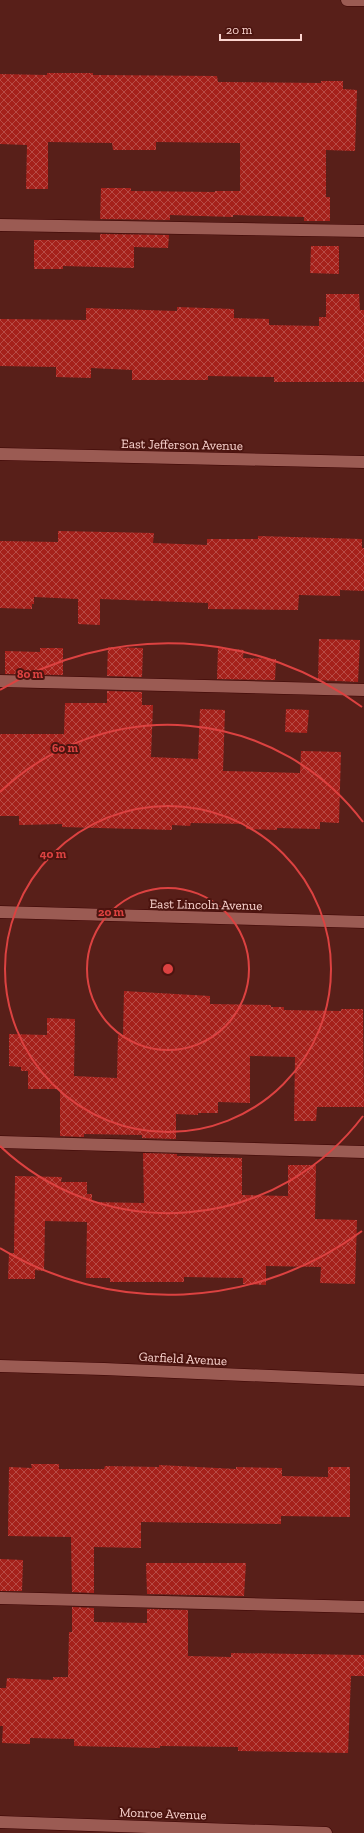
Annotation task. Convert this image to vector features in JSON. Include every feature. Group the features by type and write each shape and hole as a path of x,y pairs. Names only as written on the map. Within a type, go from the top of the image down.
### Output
{"street":[{"path":"347,0 364,0"},
{"path":"0,225 364,231"},
{"name":"East Jefferson Avenue","path":"0,454 364,462"},
{"path":"0,681 364,690"},
{"name":"East Lincoln Avenue","path":"0,912 364,922"},
{"path":"0,1142 364,1152"},
{"name":"Garfield Avenue","path":"0,1366 112,1369 364,1380"},
{"path":"0,1598 364,1607"},
{"name":"Monroe Avenue","path":"0,1822 166,1830 326,1833"}],"building":[{"path":"47,73 217,76 218,82 321,83 321,81 343,81 343,89 357,90 355,151 326,150 326,197 330,197 330,221 304,221 304,217 233,215 233,217 170,215 170,220 100,219 101,188 131,188 131,191 240,191 240,143 156,142 156,150 113,150 112,143 48,142 48,189 26,189 27,145 0,144 0,74 47,75"},
{"path":"100,234 169,235 168,248 134,247 134,268 63,266 63,269 34,269 34,240 100,240"},
{"path":"311,246 339,246 339,274 310,273"},
{"path":"326,294 359,294 360,310 364,310 364,382 274,382 274,377 208,376 208,380 132,380 132,370 91,368 91,378 56,377 56,367 0,366 0,319 86,320 86,308 177,311 177,307 234,309 234,318 269,319 269,325 319,326 319,317 326,317"},
{"path":"58,531 154,533 153,543 207,545 207,539 258,539 258,536 362,539 362,548 364,548 364,591 340,590 340,596 299,595 298,610 208,609 208,603 100,599 100,625 78,624 78,599 34,597 32,609 0,608 0,541 58,542"},
{"path":"319,639 360,640 358,682 318,680"},
{"path":"108,647 143,648 142,677 107,676"},
{"path":"40,648 63,648 63,675 5,674 5,651 40,652"},
{"path":"218,648 244,650 243,658 276,659 275,680 217,679"},
{"path":"107,691 142,692 142,705 153,705 151,757 198,759 200,709 225,710 223,771 300,773 301,751 341,752 339,823 320,822 320,829 277,828 277,830 246,829 246,824 191,823 190,826 172,825 172,830 62,827 62,824 19,825 19,816 0,816 0,734 64,734 65,703 107,703"},
{"path":"286,709 309,710 307,733 285,732"},
{"path":"124,991 210,996 210,1004 271,1005 271,1007 284,1007 284,1010 341,1011 341,1009 363,1009 364,1107 317,1107 316,1121 294,1121 295,1057 250,1056 250,1103 218,1102 218,1113 198,1113 198,1115 176,1114 176,1139 142,1138 142,1135 84,1134 84,1137 60,1136 60,1089 28,1089 28,1071 21,1071 21,1067 9,1066 9,1034 47,1035 47,1018 75,1019 74,1076 117,1078 118,1035 123,1036"},
{"path":"143,1153 177,1154 177,1156 242,1158 242,1195 288,1196 288,1165 316,1165 315,1219 357,1220 355,1284 320,1283 321,1267 266,1266 266,1285 243,1284 243,1278 184,1277 184,1282 110,1282 110,1278 86,1278 87,1222 45,1221 44,1271 35,1270 35,1279 8,1279 9,1253 14,1253 15,1176 62,1177 61,1182 87,1182 87,1194 92,1194 92,1202 144,1203"},
{"path":"31,1464 59,1464 59,1469 104,1469 105,1466 159,1467 159,1465 236,1469 236,1467 282,1468 282,1476 328,1477 328,1467 350,1467 350,1517 281,1516 281,1524 141,1522 141,1548 94,1547 94,1593 72,1592 71,1537 8,1536 9,1467 32,1468"},
{"path":"0,1559 23,1560 22,1591 0,1591"},
{"path":"146,1563 246,1563 244,1596 147,1594"},
{"path":"72,1607 94,1608 94,1622 147,1623 147,1609 188,1610 188,1656 231,1657 231,1653 364,1655 364,1676 351,1676 348,1753 238,1751 238,1747 160,1746 160,1748 74,1746 74,1739 30,1738 30,1744 2,1743 3,1726 0,1726 0,1688 6,1688 7,1678 53,1680 53,1677 68,1677 69,1632 72,1632"}]}
